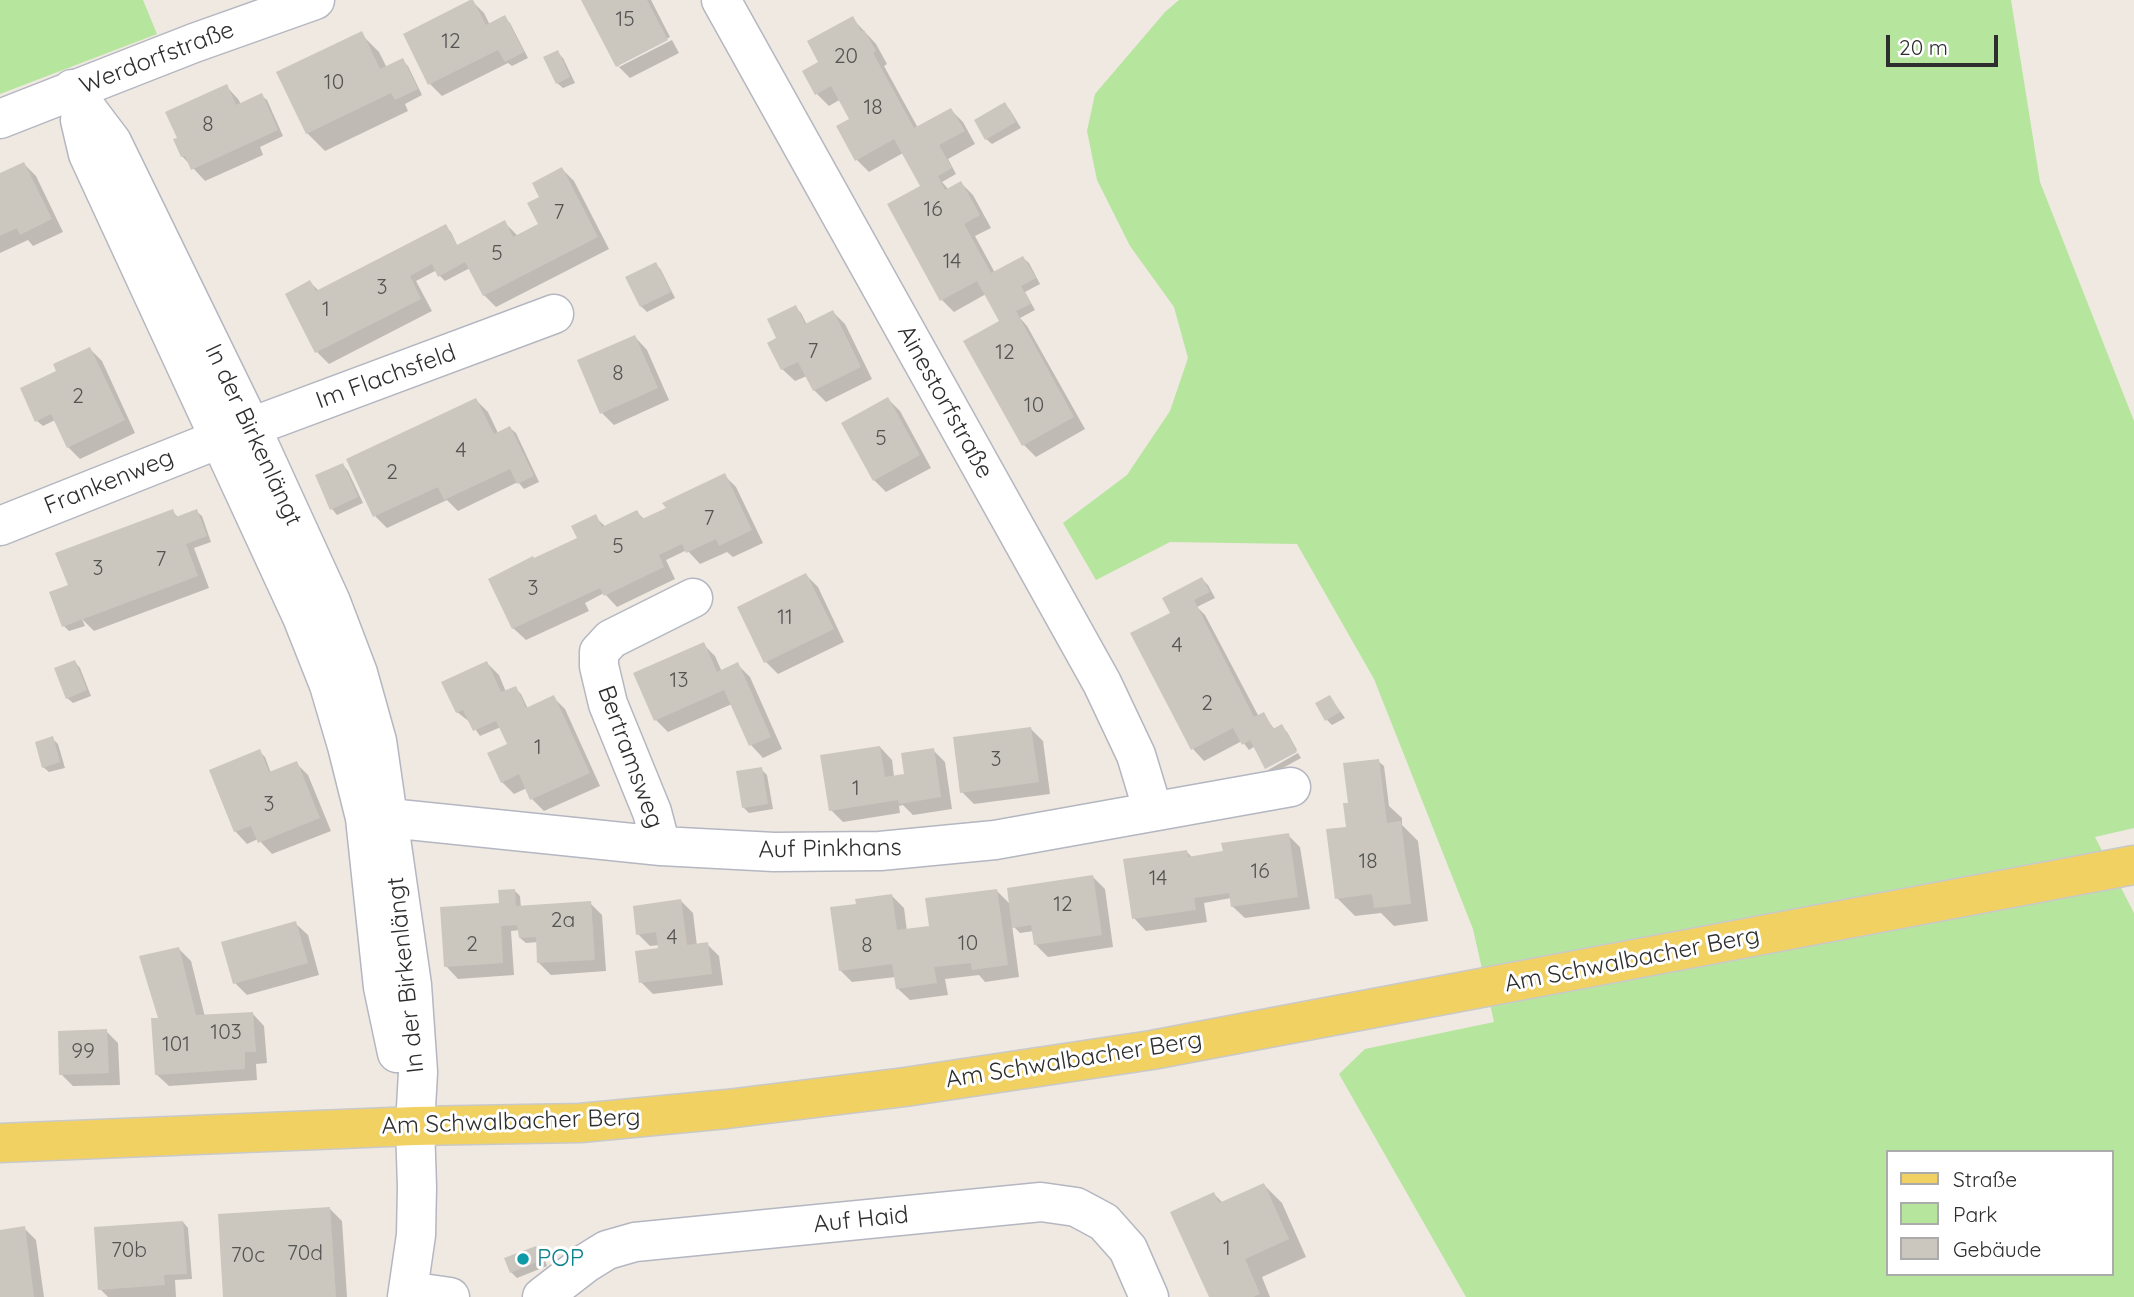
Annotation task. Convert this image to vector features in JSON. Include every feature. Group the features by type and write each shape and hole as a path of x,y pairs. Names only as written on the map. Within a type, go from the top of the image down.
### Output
{"main road":[{"name":"Am Schwalbacher Berg","path":"0,1143 415,1126 580,1123 905,1087 1124,1054 2134,865"}],"street":[{"name":"Werdorfstraße","path":"0,119 72,89 315,0"},
{"name":"Ainestorfstraße","path":"721,0 1102,683 1136,755 1153,811"},
{"name":"In der Birkenlängt","path":"72,89 88,154 235,433 329,685 347,746 377,818 383,987 415,1126 416,1235 407,1294"},
{"name":"Im Flachsfeld","path":"235,433 554,314"},
{"name":"Frankenweg","path":"0,526 235,433"},
{"name":"Bertramsweg","path":"661,846 652,812 608,704 599,666 599,652 611,639 693,598"},
{"name":"Auf Pinkhans","path":"377,818 661,846 774,852 880,850 995,841 1291,787"},
{"name":"Auf Haid","path":"542,1297 607,1250 635,1242 1041,1202 1076,1207 1104,1222 1128,1250 1149,1297"},
{"path":"407,1294 450,1297"}],"green space":[{"path":"0,0 143,0 157,34 0,94"},
{"path":"1179,0 2011,0 2040,182 2134,421 2134,828 2095,837 2134,913 2134,1297 1466,1297 1339,1074 1365,1049 1494,1022 1473,929 1374,679 1297,544 1170,542 1096,580 1063,523 1127,475 1170,411 1188,358 1174,307 1130,246 1097,180 1087,131 1095,94 1165,12"}],"building":[{"path":"473,0 486,25 505,15 524,52 505,62 498,50 428,85 403,34"},
{"path":"581,0 647,0 668,40 616,67"},
{"path":"853,16 876,51 873,53 914,128 951,108 965,131 939,145 952,168 938,176 945,190 961,181 980,215 964,224 991,273 1023,256 1036,278 1021,286 1031,304 1016,311 1074,417 1022,446 963,341 999,321 977,281 940,301 887,204 920,186 894,139 855,161 836,126 849,119 831,86 815,95 802,71 818,62 807,41"},
{"path":"362,31 380,69 403,58 418,89 395,100 391,93 306,134 276,72"},
{"path":"558,50 570,77 556,84 543,57"},
{"path":"227,84 236,105 262,93 278,130 191,170 185,156 181,157 173,139 177,138 165,112"},
{"path":"1005,102 1016,122 985,140 974,120"},
{"path":"24,162 52,219 20,235 17,228 0,236 0,173"},
{"path":"562,167 598,237 483,296 465,262 438,277 432,264 410,276 421,299 315,353 285,294 310,280 316,291 446,224 457,245 505,220 513,237 538,224 527,203 539,197 532,183"},
{"path":"656,262 671,292 640,307 625,277"},
{"path":"796,305 805,324 833,310 861,367 813,391 798,362 781,370 767,343 776,338 767,319"},
{"path":"635,335 658,388 600,414 577,360"},
{"path":"90,347 125,420 67,448 51,414 35,422 20,388 56,371 53,364"},
{"path":"888,397 920,455 873,481 841,423"},
{"path":"476,398 494,434 510,426 534,476 517,484 510,469 444,500 438,487 373,517 346,459"},
{"path":"343,463 358,497 330,510 315,475"},
{"path":"725,473 752,530 719,546 716,539 686,553 682,544 659,555 664,567 604,596 600,588 512,629 488,579 577,538 571,526 596,514 602,527 637,510 642,519 666,508 662,503"},
{"path":"173,509 176,517 197,509 207,536 186,544 198,576 62,627 49,592 68,585 55,553"},
{"path":"806,573 834,629 764,663 737,607"},
{"path":"1202,577 1210,592 1194,600 1254,717 1264,712 1273,729 1282,724 1297,752 1265,769 1250,740 1242,745 1233,728 1191,750 1130,633 1170,613 1162,598"},
{"path":"704,642 717,672 738,662 771,737 749,746 724,690 654,721 633,673"},
{"path":"75,660 87,690 66,699 54,668"},
{"path":"487,661 501,692 516,686 526,708 554,695 590,773 530,800 519,774 501,783 487,753 507,744 496,721 473,731 463,710 456,713 441,682"},
{"path":"1330,695 1340,712 1325,721 1315,703"},
{"path":"1031,727 1039,782 960,793 953,737"},
{"path":"53,736 60,762 42,768 35,742"},
{"path":"880,746 885,777 904,774 901,753 934,748 941,797 899,804 898,800 829,811 820,755"},
{"path":"260,749 269,772 297,761 320,818 258,843 251,826 234,832 209,770"},
{"path":"1379,759 1387,823 1401,821 1411,904 1374,908 1372,894 1335,899 1326,829 1346,827 1343,803 1348,803 1343,763"},
{"path":"762,767 768,804 742,808 736,771"},
{"path":"1289,833 1298,897 1231,907 1229,893 1194,898 1196,910 1132,919 1123,859 1187,850 1188,857 1223,851 1221,843"},
{"path":"1093,875 1102,935 1034,945 1031,925 1012,928 1007,888"},
{"path":"515,889 516,906 591,901 595,960 537,963 536,937 519,938 517,925 501,926 503,963 444,967 440,907 499,903 498,890"},
{"path":"997,889 1008,965 972,970 971,963 934,967 937,983 896,989 892,964 839,971 830,907 856,904 855,899 892,894 897,930 929,926 925,898"},
{"path":"681,899 687,945 708,942 712,974 639,983 635,951 658,948 656,932 636,935 633,906"},
{"path":"296,921 308,963 233,984 221,942"},
{"path":"179,947 196,1015 253,1012 256,1052 245,1052 245,1069 155,1075 151,1018 158,1018 139,956"},
{"path":"107,1029 109,1073 59,1075 58,1031"},
{"path":"1264,1183 1289,1239 1245,1259 1260,1294 1253,1297 1209,1297 1170,1212 1214,1192 1219,1203"},
{"path":"330,1207 336,1297 223,1297 218,1214"},
{"path":"183,1221 187,1274 164,1275 165,1285 98,1290 94,1227"},
{"path":"25,1226 34,1297 0,1297 0,1230"},
{"name":"POP","path":"536,1246 542,1260 510,1273 504,1258"}],"place":[{"name":"POP","path":"523,1259"}]}
